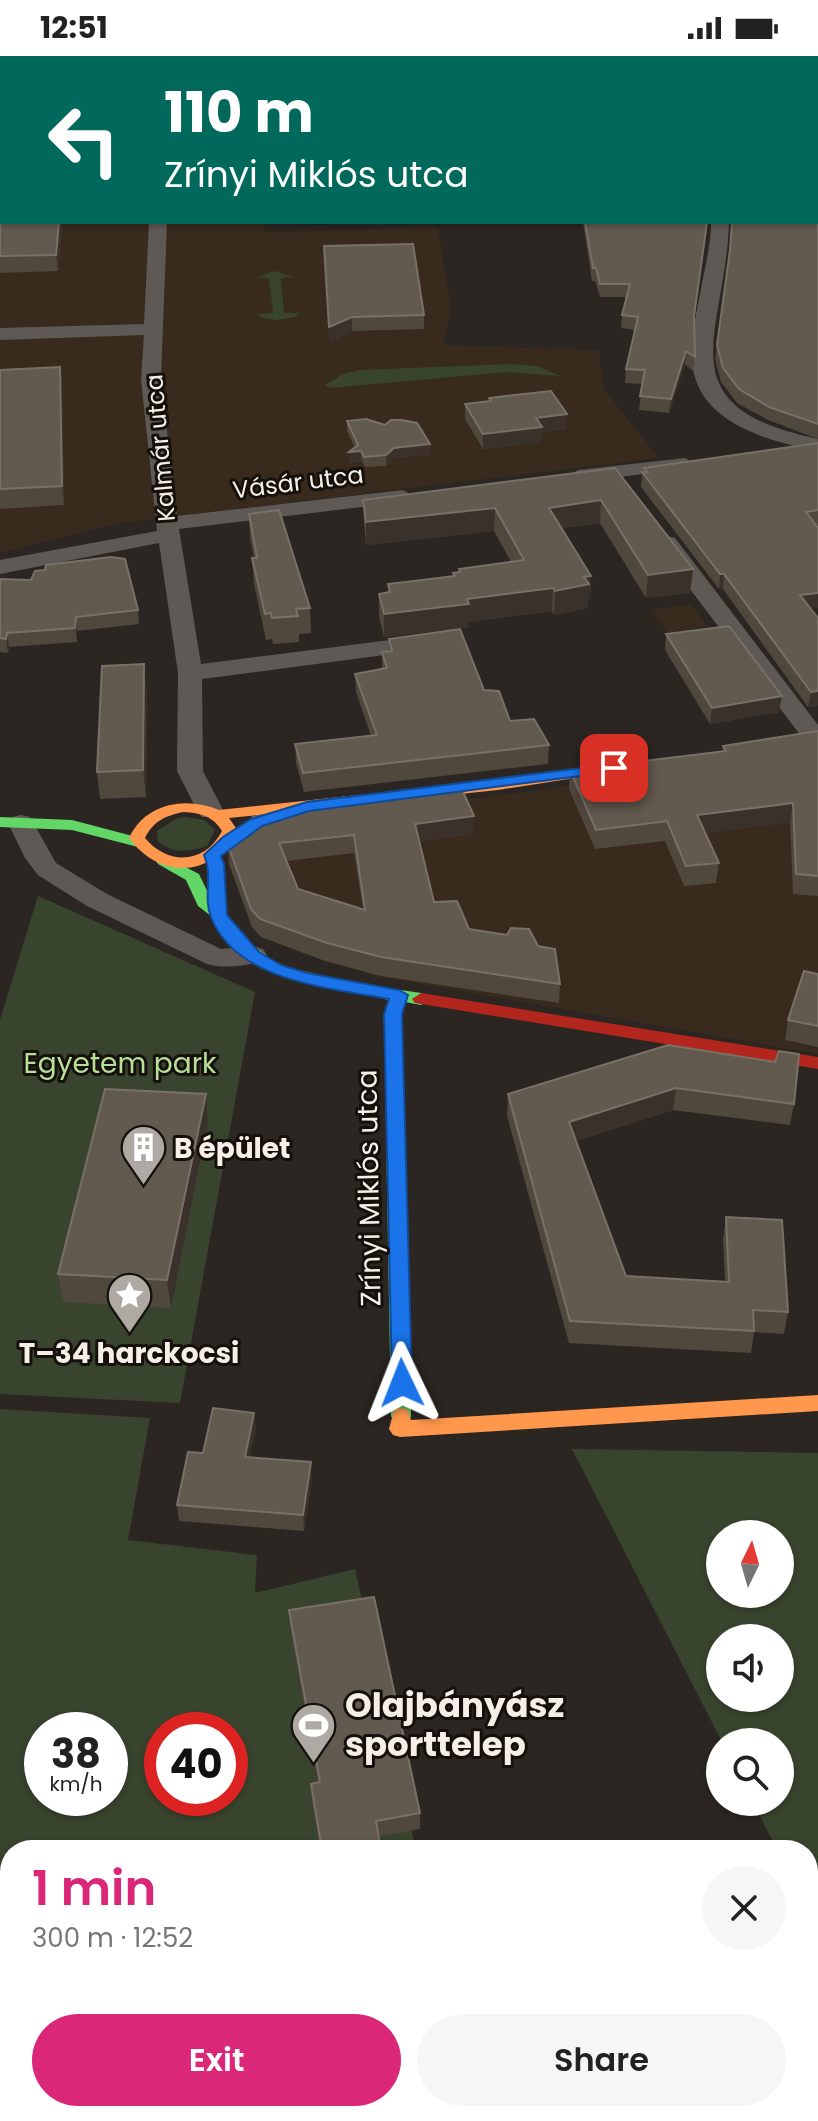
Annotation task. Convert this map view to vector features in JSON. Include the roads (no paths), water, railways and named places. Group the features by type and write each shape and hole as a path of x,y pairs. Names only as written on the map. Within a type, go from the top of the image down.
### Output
{"street":[{"name":"Kalmár utca","path":"158,224 151,379 167,530 190,673 190,771 214,813"},
{"path":"720,224 720,244 711,287 703,360 708,386 722,404 759,429 818,446"},
{"path":"0,334 153,329"},
{"path":"773,453 818,446"},
{"path":"554,479 621,480 699,462"},
{"name":"Vásár utca","path":"0,567 167,530 417,494"},
{"path":"652,521 812,739"},
{"path":"190,673 457,638"},
{"path":"17,829 157,814 184,807 214,813 307,807 498,785 650,763"},
{"path":"138,842 139,829 157,814 190,771"},
{"path":"228,840 256,823 307,807"},
{"path":"214,813 229,826 228,840 215,870 217,912"},
{"path":"72,825 138,842 147,853 193,877 204,902 217,912 231,935 275,969 305,978 399,995 575,1021 818,1063"},
{"path":"17,829 47,869 97,900 217,958 253,955"},
{"path":"164,861 189,862 215,870"},
{"name":"Zrínyi Miklós utca","path":"399,995 393,1014 402,1383 400,1429 818,1403"}],"place":[{"name":"B épület","path":"143,1187"},
{"name":"T–34 harckocsi","path":"129,1335"},
{"name":"Olajbányász sporttelep","path":"314,1764"}],"park label":[{"name":"Egyetem park","path":"120,1063"}]}
